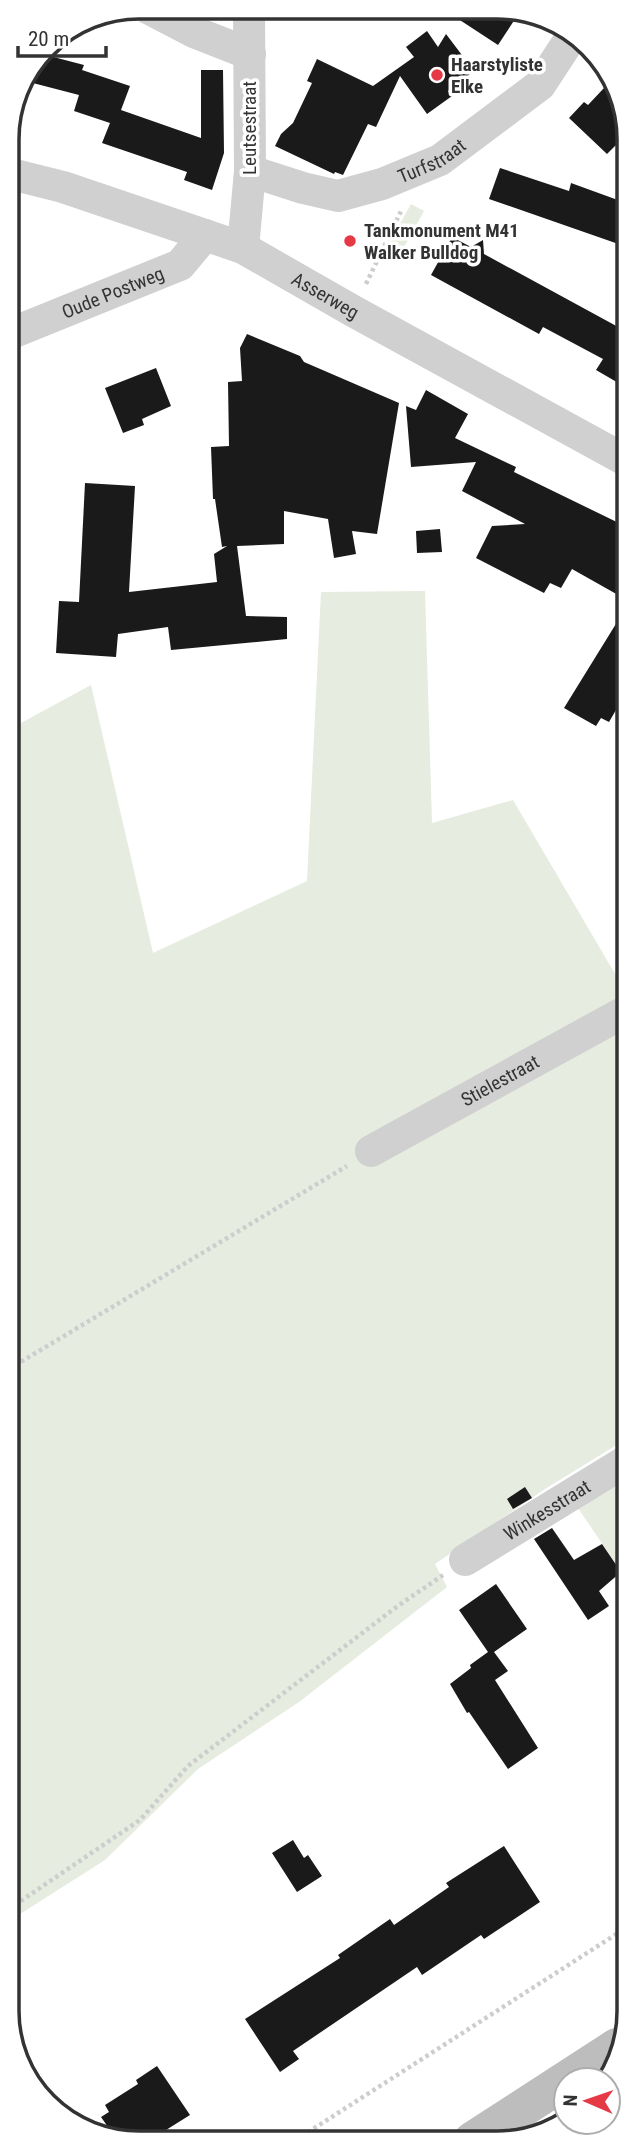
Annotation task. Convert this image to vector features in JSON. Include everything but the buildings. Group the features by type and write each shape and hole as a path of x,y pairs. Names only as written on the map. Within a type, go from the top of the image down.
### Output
{"main road":[{"path":"487,2131 609,2052"}],"street":[{"path":"169,19 250,54"},
{"name":"Leutsestraat","path":"243,248 250,171 249,19"},
{"name":"Turfstraat","path":"250,171 338,195 382,184 440,160 540,85 568,42"},
{"name":"Asserweg","path":"20,176 63,187 243,248 617,455"},
{"name":"Oude Postweg","path":"20,330 180,265 205,235"},
{"name":"Stielestraat","path":"371,1151 617,1016"},
{"name":"Winkesstraat","path":"465,1560 616,1467"}],"path":[{"path":"353,311 422,167"},
{"path":"19,1364 371,1151"},
{"path":"19,1902 140,1821 188,1766 396,1608 465,1560"},
{"path":"310,2131 616,1934"}],"shaded area":[{"path":"411,204 424,211 397,260 384,253"},
{"path":"425,591 432,823 513,800 617,976 616,1445 545,1489 435,1564 447,1587 299,1702 198,1769 105,1860 19,1915 20,724 91,685 153,953 307,881 321,592"},
{"path":"616,1478 616,1565 574,1502"}],"place":[{"name":"Haarstyliste Elke","path":"437,75"},
{"name":"Tankmonument M41 Walker Bulldog","path":"350,241"}]}
